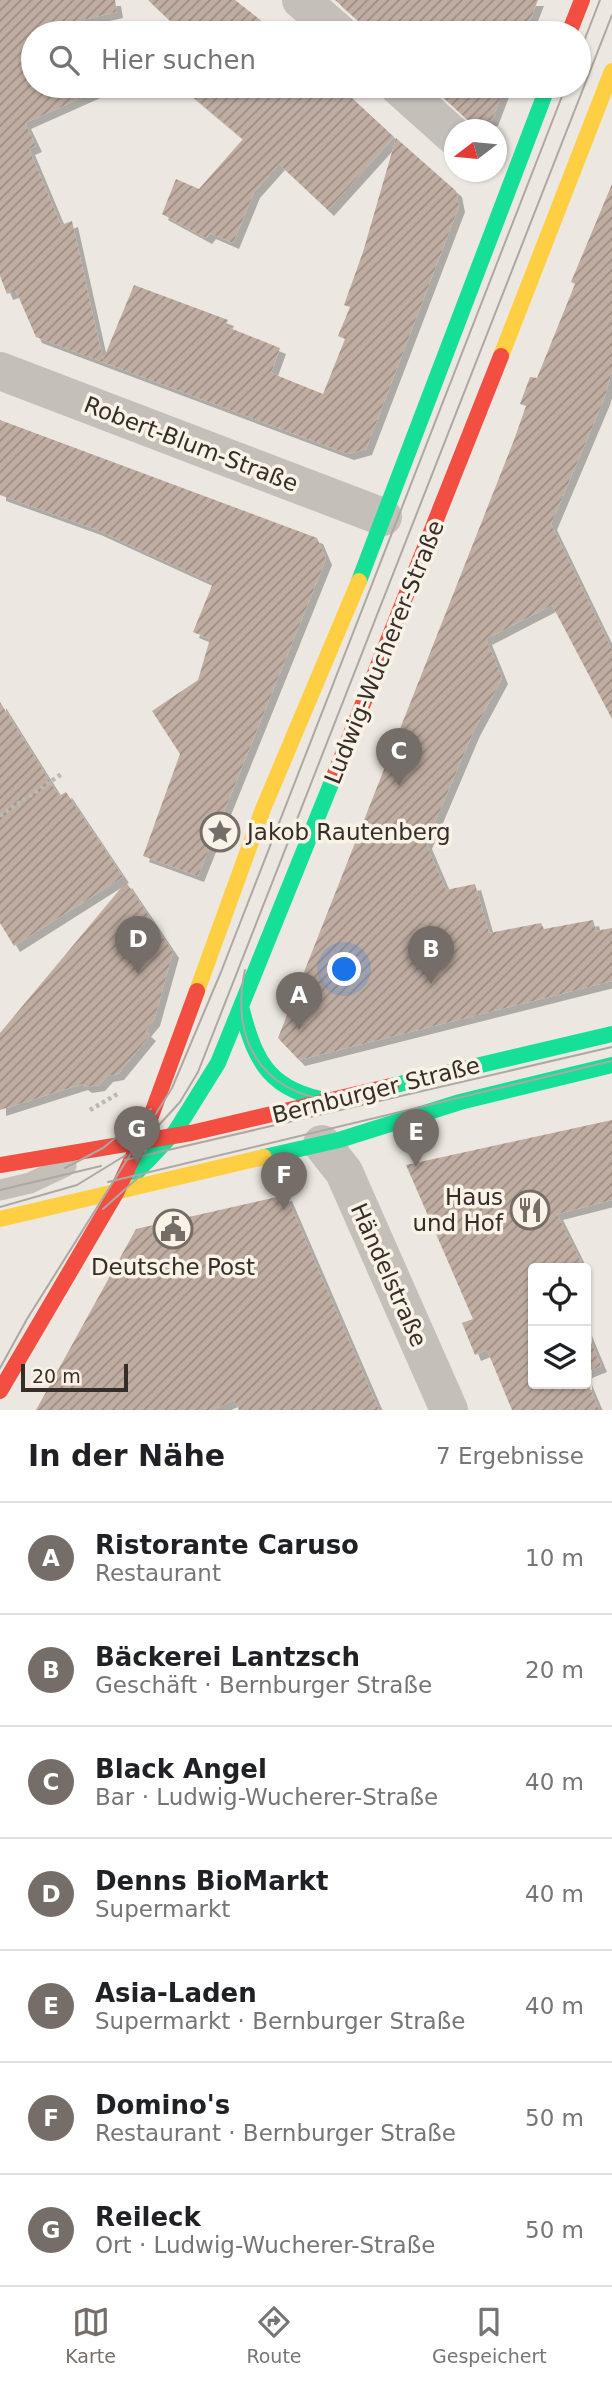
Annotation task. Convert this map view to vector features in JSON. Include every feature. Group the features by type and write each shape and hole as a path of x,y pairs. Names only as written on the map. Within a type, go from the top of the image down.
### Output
{"street":[{"path":"301,0 325,21"},
{"path":"574,21 582,0"},
{"name":"Ludwig-Wucherer-Straße","path":"116,1193 174,1137 212,1078 242,1010 572,180 612,71"},
{"path":"411,98 444,127"},
{"path":"507,168 542,98"},
{"path":"0,1391 116,1193 140,1144 258,821 340,632 501,182"},
{"name":"Robert-Blum-Straße","path":"0,371 383,517"},
{"path":"242,1010 256,1057 273,1080 301,1096 330,1101"},
{"name":"Bernburger Straße","path":"0,1165 174,1137 612,1034"},
{"name":"Bernburger Straße","path":"0,1219 322,1144 460,1102 612,1065"},
{"name":"Händelstraße","path":"322,1144 344,1172 449,1410"}],"lane":[{"path":"0,1190 30,1183 103,1148"}],"path":[{"path":"0,816 62,773"}],"building":[{"path":"0,0 115,0 117,12 77,21 21,21 21,98 81,98 25,123 36,146 29,149 61,225 72,221 103,360 134,285 228,320 225,326 280,348 271,373 323,394 345,339 338,336 350,307 344,305 363,252 396,138 456,191 459,206 366,449 348,454 36,337 16,291 7,294 0,276"},
{"path":"148,0 235,0 262,21 170,21"},
{"path":"335,0 538,0 530,21 359,21"},
{"path":"194,98 352,98 394,137 328,210 279,164 254,192 233,243 210,233 206,238 162,214 176,179 199,189 243,139"},
{"path":"444,98 500,98 492,119 467,119"},
{"path":"612,184 612,371 604,399 551,524 612,650 612,719 552,605 486,639 502,678 474,730 426,843 446,890 475,884 489,933 541,923 544,929 593,920 596,931 612,928 612,981 299,1060 278,1038 514,440 526,406 520,404 530,377 537,378 575,284 571,282"},
{"path":"0,420 317,538 326,559 198,876 143,856 180,754 152,711 198,680 210,639 193,632 213,583 95,529 0,495"},
{"path":"0,702 59,796 66,792 123,877 14,946 0,923"},
{"path":"126,882 173,952 154,1020 145,1031 150,1035 118,1074 107,1076 99,1085 86,1087 82,1084 0,1110 0,1033"},
{"path":"612,1120 612,1200 557,1214 582,1263 528,1263 528,1389 590,1389 599,1410 512,1410 487,1350 475,1355 462,1323 473,1319 406,1165"},
{"path":"286,1195 379,1410 239,1410 234,1400 212,1410 36,1410 136,1229"},
{"path":"591,1342 601,1366 591,1370"}],"tram line":[{"path":"591,23 600,0"},
{"path":"591,69 612,15"},
{"path":"0,1368 27,1319 172,1088 221,972 561,98"},
{"path":"148,1137 180,1102 198,1072 579,98"},
{"path":"245,970 241,998 243,1023 250,1046 261,1065 277,1080 297,1092 321,1099 349,1101"},
{"path":"125,1160 612,1047"},
{"path":"108,1182 612,1061"},
{"path":"65,1168 103,1148 151,1109"},
{"path":"0,1207 77,1185 126,1155"},
{"path":"0,1190 101,1166"},
{"path":"103,1209 140,1176"}],"traffic: fast":[{"path":"359,581 543,98"},
{"path":"132,1177 175,1132 218,1063 335,774"},
{"path":"242,1010 254,1046 270,1072 294,1090 330,1101"},
{"path":"391,1086 612,1034"},
{"path":"264,1157 339,1140 460,1102 612,1065"}],"traffic: slow":[{"path":"501,356 612,71"},
{"path":"197,991 263,809 359,581"},
{"path":"0,1219 264,1157"}],"traffic: jam":[{"path":"574,21 582,0"},
{"path":"335,774 501,356"},
{"path":"0,1391 116,1193 147,1127 197,991"},
{"path":"0,1165 191,1133 391,1086"}],"place":[{"name":"Black Angel","path":"399,786"},
{"name":"Jakob Rautenberg","path":"220,832"},
{"name":"Denns BioMarkt","path":"138,974"},
{"name":"Bäckerei Lantzsch","path":"431,984"},
{"name":"Ristorante Caruso","path":"299,1030"},
{"name":"Reileck","path":"137,1164"},
{"name":"Asia-Laden","path":"416,1167"},
{"name":"Domino's","path":"284,1210"},
{"name":"Haus und Hof","path":"530,1210"},
{"name":"Deutsche Post","path":"173,1229"}]}
